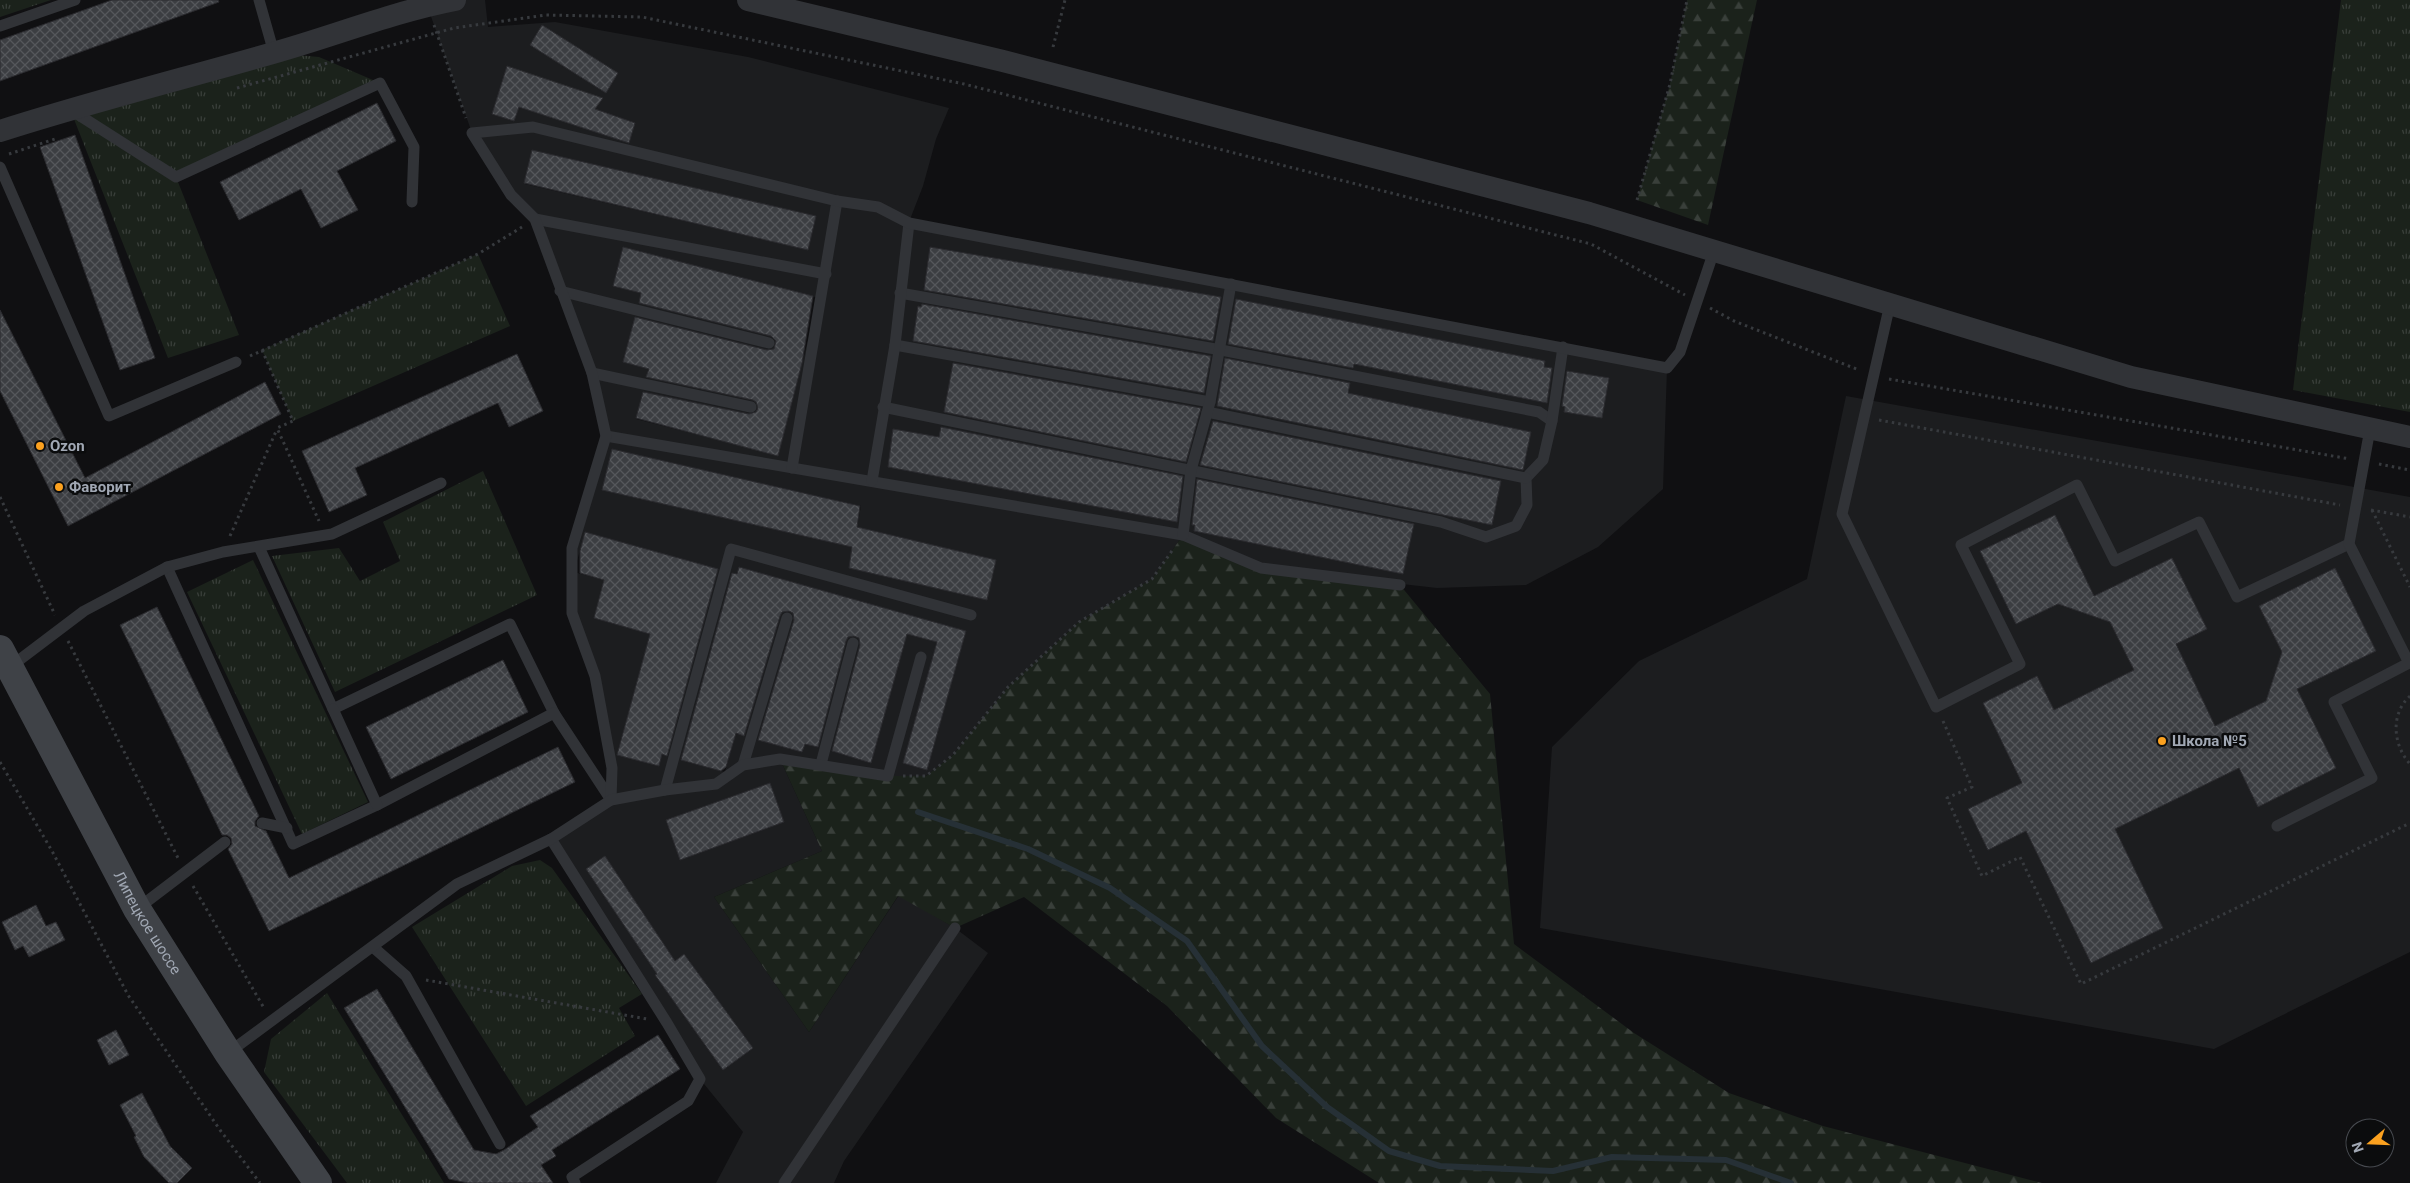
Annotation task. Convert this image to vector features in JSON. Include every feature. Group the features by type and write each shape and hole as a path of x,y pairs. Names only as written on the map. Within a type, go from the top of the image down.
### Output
{"main road":[{"name":"Липецкое шоссе","path":"5,658 137,909 228,1053 318,1183"}],"street":[{"path":"0,131 70,108 274,53 428,3 455,0"},
{"path":"748,0 1003,61 1589,213 2131,377 2410,437"}],"lane":[{"path":"0,26 75,0"},
{"path":"259,0 274,53"},
{"path":"70,108 176,177 380,83 414,148 412,202"},
{"path":"611,800 612,768 595,676 572,614 572,548 606,436 592,373 534,218 511,195 472,133 533,127 837,201 878,207 908,223 1667,368 1680,352 1714,251"},
{"path":"0,167 109,416 236,362"},
{"path":"792,468 837,201"},
{"path":"534,218 826,274"},
{"path":"872,481 895,345 908,223"},
{"path":"1183,535 1191,470 1208,407 1231,284"},
{"path":"560,291 769,343"},
{"path":"900,293 1220,350 1539,412 1552,421"},
{"path":"1890,304 1842,514 1936,707 2020,664 1961,545 2077,485 2115,561 2198,522 2237,596 2349,544"},
{"path":"895,345 1208,407 1526,478"},
{"path":"883,407 1442,522 1486,537 1516,526 1527,505 1526,478 1543,460 1552,421 1563,347"},
{"path":"592,373 751,407"},
{"path":"2277,826 2372,778 2334,702 2409,663 2349,544 2370,429"},
{"path":"606,436 1183,535 1261,568 1400,584"},
{"path":"5,658 62,628 84,611 166,567 223,552 332,534 441,483"},
{"path":"259,547 377,805"},
{"path":"665,790 731,549 971,615"},
{"path":"166,567 293,844 377,805 554,713"},
{"path":"743,765 788,618"},
{"path":"333,709 510,624 554,713 611,800"},
{"path":"822,764 853,644"},
{"path":"228,1053 373,948 457,884 551,839 611,800 665,790 716,784 743,765 780,759 822,764 888,776 921,657"},
{"path":"262,823 287,828"},
{"path":"551,839 667,1023 700,1079 688,1101 572,1177 575,1183"},
{"path":"137,909 225,842"},
{"path":"784,1183 955,928"},
{"path":"373,948 406,976 500,1144"}],"path":[{"path":"1053,47 1065,0"},
{"path":"1637,200 1670,84 1687,0"},
{"path":"428,3 436,33 472,133"},
{"path":"228,90 454,28 546,15 642,17 964,84 1591,244 1734,321 1875,376 2410,470"},
{"path":"0,157 60,137"},
{"path":"236,362 478,254 534,218"},
{"path":"223,552 277,428 294,421 262,350"},
{"path":"1865,418 2410,517"},
{"path":"277,428 326,535"},
{"path":"0,497 62,628 185,873 272,1021"},
{"path":"2372,510 2410,587"},
{"path":"888,776 926,776 953,755 1008,687 1079,622 1152,579 1183,535"},
{"path":"2410,696 2399,712 2396,727 2397,742 2403,757 2410,764"},
{"path":"1936,707 1972,787 1947,798 1982,876 2020,857 2081,984 2410,823"},
{"path":"0,762 52,852 128,994 220,1130 260,1183"},
{"path":"406,976 667,1023"}],"shaded area":[{"path":"428,0 485,0 488,27 555,22 748,57 949,108 936,139 923,186 909,222 1667,368 1663,489 1598,547 1526,585 1437,588 1261,568 1183,535 1152,579 1079,622 1008,687 953,755 926,776 888,776 780,759 822,851 714,897 809,1032 899,895 955,928 988,953 844,1161 834,1183 716,1183 743,1132 700,1079 551,839 611,800 595,676 572,613 572,548 606,436 592,373 535,219 472,133 427,5","holes":["532,150 816,216 808,250 525,184","623,247 819,298 778,455 636,419 642,395 765,427 772,401 623,362 779,359 787,331 613,285","612,449 861,506 857,527 995,560 986,599 849,568 852,547 603,490","585,532 713,568 659,766 617,754 650,634 594,618 599,600 659,595 574,572","739,567 966,631 927,770 903,763 937,642 907,634 870,762 834,752 868,628 840,620 802,752 764,741 801,609 773,601 725,772 684,761","770,783 784,822 680,860 666,821","684,954 753,1048 723,1069 655,975"]},
{"path":"1846,396 2410,497 2410,952 2214,1049 1540,928 1552,747 1639,661 1807,579"}],"green space":[{"path":"0,0 51,0 0,17"},
{"path":"1687,0 1757,0 1708,225 1637,200 1670,84"},
{"path":"2341,0 2410,0 2410,412 2293,390"},
{"path":"274,53 319,57 380,83 176,177 239,335 168,358 70,109"},
{"path":"478,254 510,326 293,421 262,350"},
{"path":"483,471 537,595 335,692 272,556 339,548 360,581 400,561 383,522"},
{"path":"1183,535 1261,568 1400,585 1490,694 1514,944 1634,1033 1729,1093 1823,1126 2042,1183 1379,1183 1276,1118 1167,1006 1024,897 955,928 898,896 809,1032 714,897 822,851 780,759 888,776 926,776 953,755 1008,687 1079,622 1152,579"},
{"path":"253,560 368,802 302,834 187,592"},
{"path":"540,860 552,868 642,994 619,1008 635,1036 526,1106 412,927 512,866"},
{"path":"327,993 444,1183 347,1183 264,1072 271,1039"}],"building":[{"path":"112,0 218,0 219,2 0,81 0,40"},
{"path":"542,25 618,73 606,93 530,45"},
{"path":"507,66 603,98 595,109 635,123 629,143 519,107 514,121 492,114"},
{"path":"377,103 396,141 337,171 358,210 321,228 301,189 239,220 220,182"},
{"path":"75,135 155,358 120,370 40,147"},
{"path":"532,150 816,216 808,250 524,183"},
{"path":"623,247 813,296 802,363 778,456 636,418 643,392 749,414 756,412 758,408 753,400 646,377 649,369 623,362 635,317 767,350 774,349 776,341 771,336 639,303 641,293 613,286"},
{"path":"930,247 1221,297 1213,341 924,290"},
{"path":"1236,299 1545,361 1544,367 1552,368 1547,403 1354,364 1353,368 1228,344"},
{"path":"922,304 1211,356 1204,393 913,341 918,306 921,307"},
{"path":"0,310 85,478 265,382 281,414 68,526 0,391"},
{"path":"517,354 543,411 509,427 498,403 355,468 367,495 329,512 302,451"},
{"path":"1225,358 1350,383 1348,393 1531,432 1523,470 1217,406"},
{"path":"953,363 1201,408 1186,462 944,412"},
{"path":"1567,371 1609,378 1602,418 1564,412 1565,407 1562,406"},
{"path":"1213,421 1501,481 1492,525 1200,465"},
{"path":"941,427 1183,476 1177,522 888,467 893,429 939,437"},
{"path":"612,449 860,506 857,527 996,560 987,600 849,568 852,547 602,490"},
{"path":"1197,479 1414,524 1403,574 1194,531 1195,525 1192,525"},
{"name":"Школа №5","path":"2055,515 2094,596 2172,558 2207,629 2176,644 2215,726 2266,701 2282,652 2259,606 2335,568 2376,651 2297,689 2336,768 2258,807 2239,768 2115,829 2163,928 2091,963 2026,831 1988,850 1968,809 2022,783 1983,703 2037,676 2054,710 2134,670 2110,622 2058,604 2016,624 1980,551"},
{"path":"585,532 718,569 667,756 662,754 659,766 617,755 650,634 594,618 604,580 580,573 580,551"},
{"path":"739,567 966,631 927,770 903,763 937,642 907,634 871,763 832,751 860,645 859,638 854,636 848,637 846,641 818,747 805,744 802,752 758,740 794,620 793,613 789,611 782,612 780,616 744,736 736,733 726,767 721,771 681,760 732,573 737,574"},
{"path":"157,607 259,816 255,821 255,826 266,831 289,878 558,747 575,782 269,931 228,849 232,844 231,838 227,835 222,835 120,625"},
{"path":"503,660 528,712 391,779 366,727"},
{"path":"770,783 784,822 680,860 666,820"},
{"path":"605,856 675,961 684,954 753,1048 723,1070 655,975 657,974 586,869"},
{"path":"36,905 46,926 56,922 65,940 29,957 23,946 15,950 2,922"},
{"path":"377,989 474,1150 496,1154 504,1150 538,1127 530,1116 658,1035 680,1069 552,1150 556,1156 541,1165 553,1183 468,1183 449,1179 344,1008"},
{"path":"116,1030 129,1055 109,1065 97,1040"},
{"path":"142,1093 170,1146 192,1168 177,1183 169,1183 144,1157 134,1137 136,1136 120,1105"}],"waterway":[{"path":"918,812 1028,849 1110,888 1187,941 1262,1046 1327,1107 1389,1151 1440,1166 1553,1171 1612,1157 1726,1160 1791,1183"}],"place":[{"name":"Ozon","path":"40,446"},
{"name":"Фаворит","path":"59,487"},
{"name":"Школа №5","path":"2162,741"}]}
